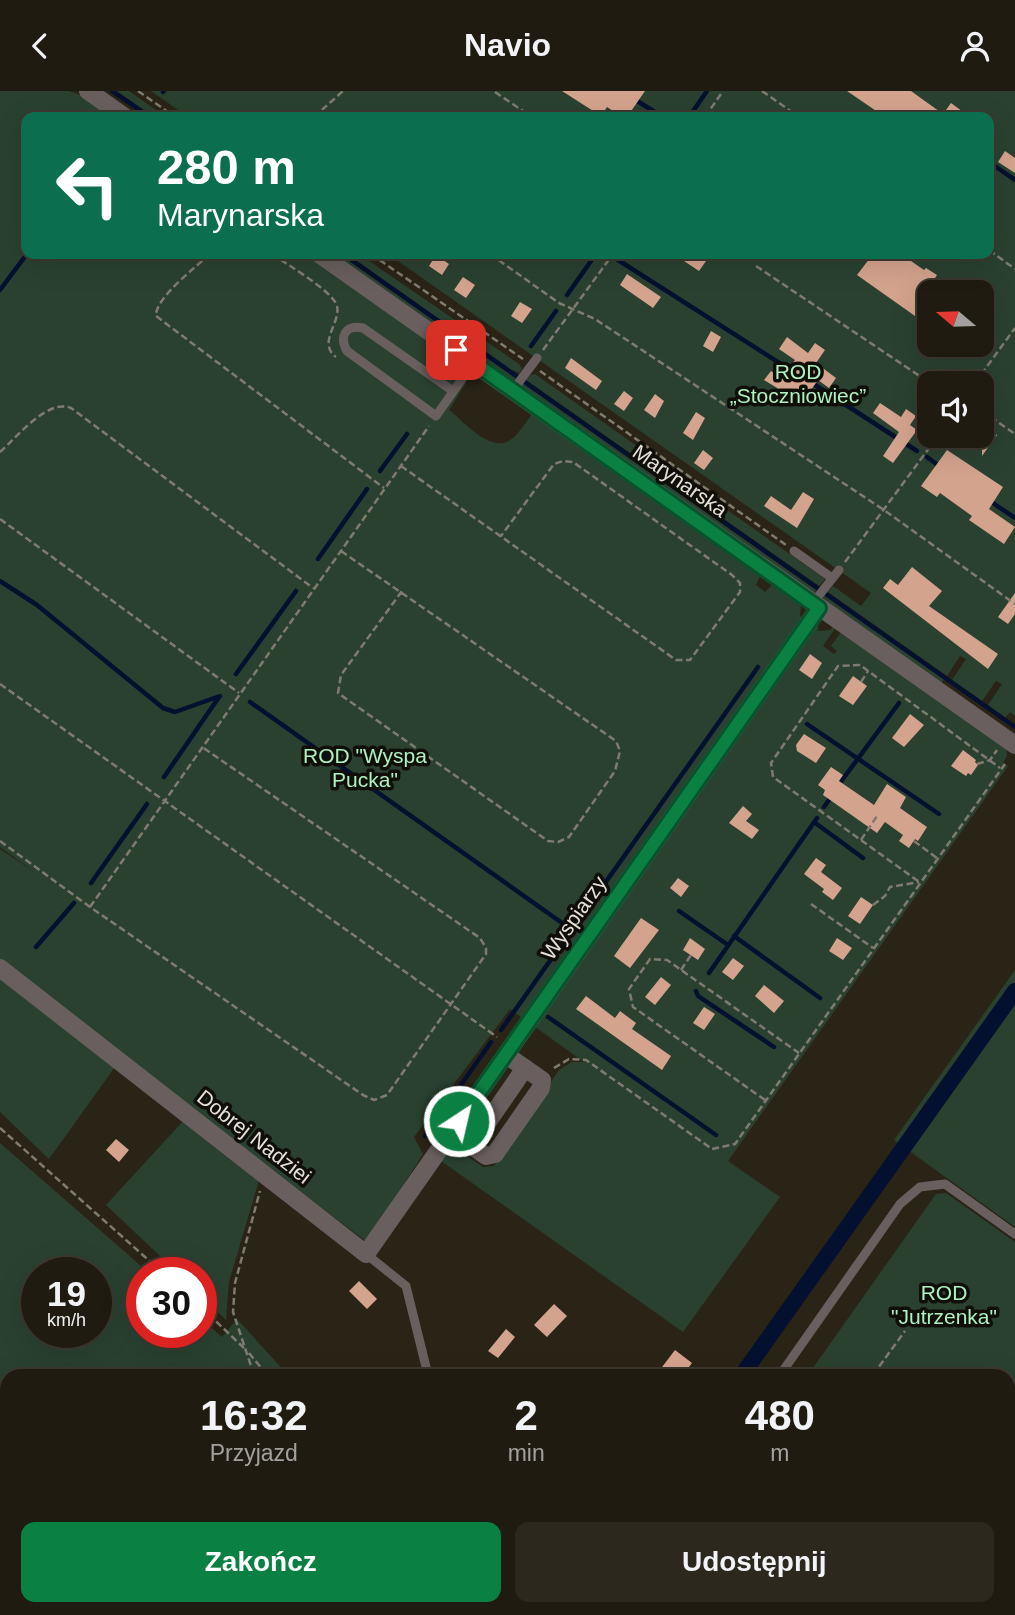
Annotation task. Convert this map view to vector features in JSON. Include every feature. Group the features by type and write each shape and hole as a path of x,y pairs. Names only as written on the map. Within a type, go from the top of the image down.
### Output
{"street":[{"path":"88,91 118,112"},
{"name":"Marynarska","path":"326,259 474,362 515,387 1015,745"},
{"name":"Wyspiarzy","path":"366,1254 516,1058 816,603"},
{"name":"Dobrej Nadziei","path":"0,968 366,1254"},
{"path":"516,1058 543,1078 541,1088 495,1154 486,1156 476,1149 476,1139 516,1058"}],"lane":[{"path":"453,391 363,328 355,326 343,335 347,351 436,416 474,362"},
{"path":"515,387 535,362"},
{"path":"794,551 834,576 816,603"},
{"path":"784,1369 900,1204 920,1187 944,1184 1015,1234"},
{"name":"Dobrej Nadziei","path":"366,1254 406,1286 427,1369"}],"path":[{"path":"138,91 168,112"},
{"path":"145,96 151,91"},
{"path":"320,112 343,91"},
{"path":"708,112 723,91"},
{"path":"762,91 792,112"},
{"path":"495,92 525,112"},
{"path":"994,254 1015,269"},
{"path":"205,259 165,296 156,309 156,316 384,488"},
{"path":"379,259 535,362 794,551"},
{"path":"497,259 559,303 594,319 884,510 1015,604"},
{"path":"535,362 609,259"},
{"path":"756,266 917,374"},
{"path":"984,371 1015,328"},
{"path":"0,452 48,409 62,404 313,588"},
{"path":"90,907 436,416"},
{"path":"994,419 1015,434"},
{"path":"834,576 929,448"},
{"path":"401,466 677,660 690,660 740,592 740,583 732,575 573,462 554,464 501,536"},
{"path":"0,519 239,693"},
{"path":"341,551 402,591 616,741 621,751 615,771 569,837 558,842 548,841 338,693 341,675 402,591"},
{"path":"919,882 773,777 771,762 838,666 860,665 1000,768"},
{"path":"861,682 868,671"},
{"path":"0,684 450,1005 516,1058"},
{"path":"0,841 90,907 374,1100 387,1095 486,954 486,948 480,938 202,747"},
{"path":"976,764 990,761 993,756"},
{"path":"543,1078 569,1059 586,1060 712,1149 735,1144 1005,764"},
{"path":"860,840 877,816"},
{"path":"914,841 937,858"},
{"path":"873,905 885,896 890,887 919,882"},
{"path":"811,904 873,949"},
{"path":"681,970 691,955"},
{"path":"765,1100 633,1007 629,989 650,959 667,960 799,1053"},
{"path":"0,1128 145,1257"},
{"path":"252,1369 233,1312 235,1283 265,1174"},
{"path":"217,1322 262,1369"},
{"path":"877,1369 905,1331"}],"green space":[{"name":"ROD \"Wyspa Pucka\"","path":"0,91 69,91 86,97 107,112 21,112 21,259 315,259 442,349 438,355 461,366 459,373 450,366 447,370 466,383 449,410 479,435 496,443 505,442 516,435 534,412 761,574 756,585 765,592 775,585 801,604 800,616 819,628 817,631 831,630 833,625 836,627 823,646 834,654 837,651 831,646 842,631 1006,748 1007,755 1003,763 1008,766 728,1161 780,1197 683,1332 441,1161 451,1145 483,1167 494,1166 559,1070 572,1062 584,1062 510,1009 414,1137 423,1154 367,1242 262,1163 115,1067 49,1159 0,1112 0,849 36,873 0,847"},
{"path":"117,91 129,91 159,112 147,112"},
{"name":"ROD „Stoczniowiec”","path":"151,91 1015,91 1015,716 1010,712 1005,718 988,705 1002,684 996,681 982,701 952,680 966,659 960,656 947,676 828,592 833,586 861,606 871,593 395,259 994,259 994,112 181,112"},
{"path":"337,259 346,259 516,378 512,383"},
{"path":"354,259 366,259 519,364 522,369 519,373"},
{"path":"535,374 825,579 819,586 526,380"},
{"path":"523,383 816,590 812,595 519,388"},
{"path":"825,596 944,679 940,685 821,602"},
{"path":"1015,970 1015,1227 894,1140"},
{"path":"185,1119 260,1177 229,1282 226,1320 217,1311 217,1257 161,1257 106,1205"},
{"path":"0,1143 131,1257 126,1257 126,1348 217,1348 217,1333 222,1337 237,1319 283,1369 0,1369"},
{"name":"ROD \"Jutrzenka\"","path":"946,1193 1015,1242 1015,1369 812,1369 936,1194"}],"building":[{"path":"562,91 645,91 630,112 614,112 607,107 604,112 595,112"},
{"path":"847,91 911,91 940,112 878,112"},
{"path":"951,103 963,112 944,112"},
{"path":"1005,151 1015,158 1015,173 998,162"},
{"path":"433,259 442,259 449,264 442,275 429,266"},
{"path":"685,259 707,259 699,271 684,261"},
{"path":"869,259 908,259 937,275 934,280 917,280 915,316 857,275"},
{"path":"627,274 661,297 653,308 620,285"},
{"path":"463,277 475,285 466,298 454,290"},
{"path":"520,302 532,309 522,323 511,316"},
{"path":"711,331 721,337 713,352 703,346"},
{"path":"787,337 808,353 815,343 825,350 816,363 836,378 829,388 818,380 802,403 764,380 771,371 782,379 795,360 779,349"},
{"path":"571,358 602,381 596,390 565,368"},
{"path":"624,391 633,398 624,411 614,404"},
{"path":"655,394 664,401 655,418 644,410"},
{"path":"880,403 901,417 906,409 916,416 910,425 917,430 893,463 883,456 899,432 873,413"},
{"path":"696,412 705,418 693,440 683,433"},
{"path":"703,450 713,458 704,470 694,463"},
{"path":"947,450 1003,487 989,509 1015,527 1004,544 969,520 972,516 940,493 937,497 921,486"},
{"path":"803,492 814,499 797,528 764,506 771,496 791,510"},
{"path":"912,567 942,591 929,606 998,654 988,669 883,588 890,579 898,585"},
{"path":"1015,593 1015,614 1008,624 998,617"},
{"path":"810,654 822,663 812,679 799,670"},
{"path":"853,676 867,686 853,705 839,696"},
{"path":"910,714 924,725 904,747 892,738"},
{"path":"804,734 826,748 816,763 797,751 796,745"},
{"path":"963,750 976,760 978,765 971,775 968,773 966,776 951,766"},
{"path":"831,767 843,775 839,781 874,805 887,784 906,797 900,808 927,827 918,841 915,839 909,848 899,841 903,835 885,822 877,833 823,795 825,790 818,785"},
{"path":"743,806 752,814 746,821 759,830 752,839 729,823"},
{"path":"816,858 826,865 821,872 842,888 833,900 822,892 824,889 804,874"},
{"path":"678,878 689,886 681,897 670,888"},
{"path":"861,897 873,905 860,924 848,916"},
{"path":"641,918 659,930 630,968 614,956"},
{"path":"690,938 705,949 698,960 683,950"},
{"path":"837,938 852,948 843,960 829,951"},
{"path":"733,958 744,966 733,980 722,972"},
{"path":"661,977 671,985 655,1005 645,997"},
{"path":"764,985 784,1001 774,1013 755,996"},
{"path":"586,996 615,1018 620,1011 636,1023 632,1029 671,1056 662,1070 576,1009"},
{"path":"704,1007 715,1014 704,1030 693,1023"},
{"path":"116,1139 129,1150 119,1162 106,1150"},
{"path":"359,1281 377,1299 367,1309 349,1291"},
{"path":"554,1304 567,1316 547,1337 534,1325"},
{"path":"506,1329 515,1337 498,1358 488,1351"},
{"path":"675,1350 692,1363 688,1369 661,1369"}],"waterway":[{"path":"112,91 143,112"},
{"path":"692,112 707,91"},
{"path":"634,99 655,112"},
{"path":"994,165 1015,180"},
{"path":"0,290 23,259"},
{"path":"350,259 1015,727"},
{"path":"567,295 592,259"},
{"path":"868,259 874,263"},
{"path":"618,260 792,371"},
{"path":"531,346 556,311"},
{"path":"812,383 917,451"},
{"path":"380,471 407,434"},
{"path":"927,457 939,466"},
{"path":"318,559 367,489"},
{"path":"990,501 1015,518"},
{"path":"0,581 37,605 163,708 175,712 220,696"},
{"path":"236,674 296,591"},
{"path":"501,1030 758,667"},
{"path":"164,777 219,697"},
{"path":"250,702 572,930"},
{"path":"837,787 899,703"},
{"path":"807,724 939,814"},
{"path":"824,807 831,797"},
{"path":"91,883 147,804"},
{"path":"709,973 817,818"},
{"path":"814,822 863,858"},
{"path":"36,947 74,903"},
{"path":"679,911 728,945"},
{"path":"734,936 820,998"},
{"path":"696,991 698,996 774,1047"},
{"path":"746,1369 1015,991"},
{"path":"548,1017 716,1135"},
{"path":"425,1136 491,1042"}],"route":[{"path":"456,350 819,608 459,1121"}]}
